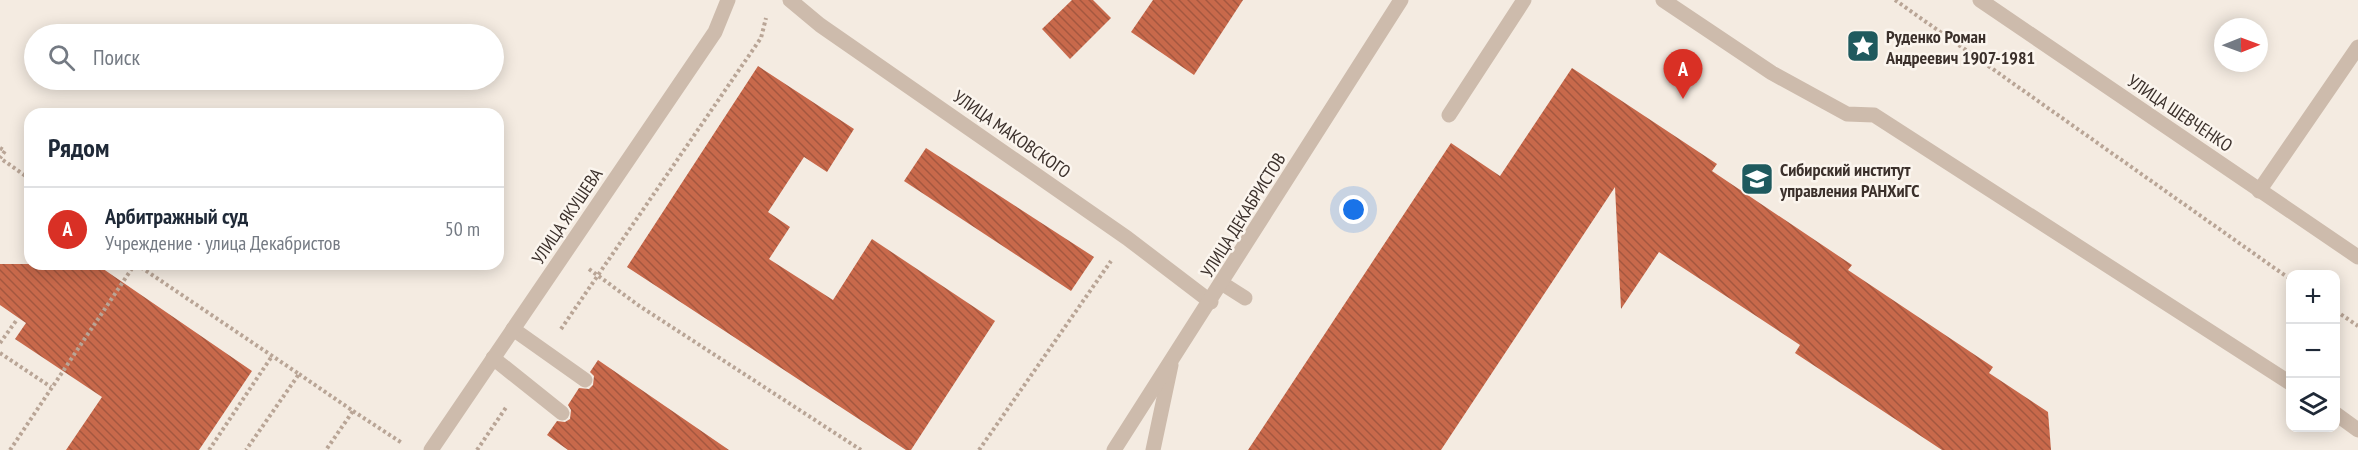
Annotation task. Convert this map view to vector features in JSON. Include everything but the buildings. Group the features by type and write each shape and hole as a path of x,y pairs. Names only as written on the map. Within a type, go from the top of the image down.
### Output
{"street":[{"name":"УЛИЦА ЯКУШЕВА","path":"431,450 715,32 728,0"},
{"name":"УЛИЦА МАКОВСКОГО","path":"790,0 820,25 1127,238 1211,302"},
{"name":"УЛИЦА ДЕКАБРИСТОВ","path":"1114,450 1171,365 1401,0"},
{"path":"1449,115 1524,0"},
{"path":"1663,0 1772,73 1847,114 1874,115 2286,380"},
{"name":"УЛИЦА ШЕВЧЕНКО","path":"1980,0 2358,257"},
{"path":"2259,190 2358,47"},
{"path":"1222,284 1245,298"},
{"path":"513,329 585,380"},
{"path":"493,358 562,412"},
{"path":"1153,450 1171,365"},
{"path":"2340,417 2358,430"}],"path":[{"path":"1895,0 2286,276"},
{"path":"546,352 761,39 768,10"},
{"path":"0,148 5,151 0,158 24,175"},
{"path":"979,450 1127,238"},
{"path":"565,254 599,274 638,304 861,450"},
{"path":"10,450 132,270"},
{"path":"145,270 403,443"},
{"path":"2340,314 2358,326"},
{"path":"0,343 16,321"},
{"path":"0,353 51,387"},
{"path":"209,450 272,356"},
{"path":"246,450 299,374"},
{"path":"477,450 524,382"},
{"path":"326,450 353,411"}],"place":[{"name":"Руденко Роман Андреевич 1907-1981","path":"1863,46"},
{"name":"Арбитражный суд","path":"1683,99"},
{"name":"Сибирский институт управления РАНХиГС","path":"1757,179"}]}
